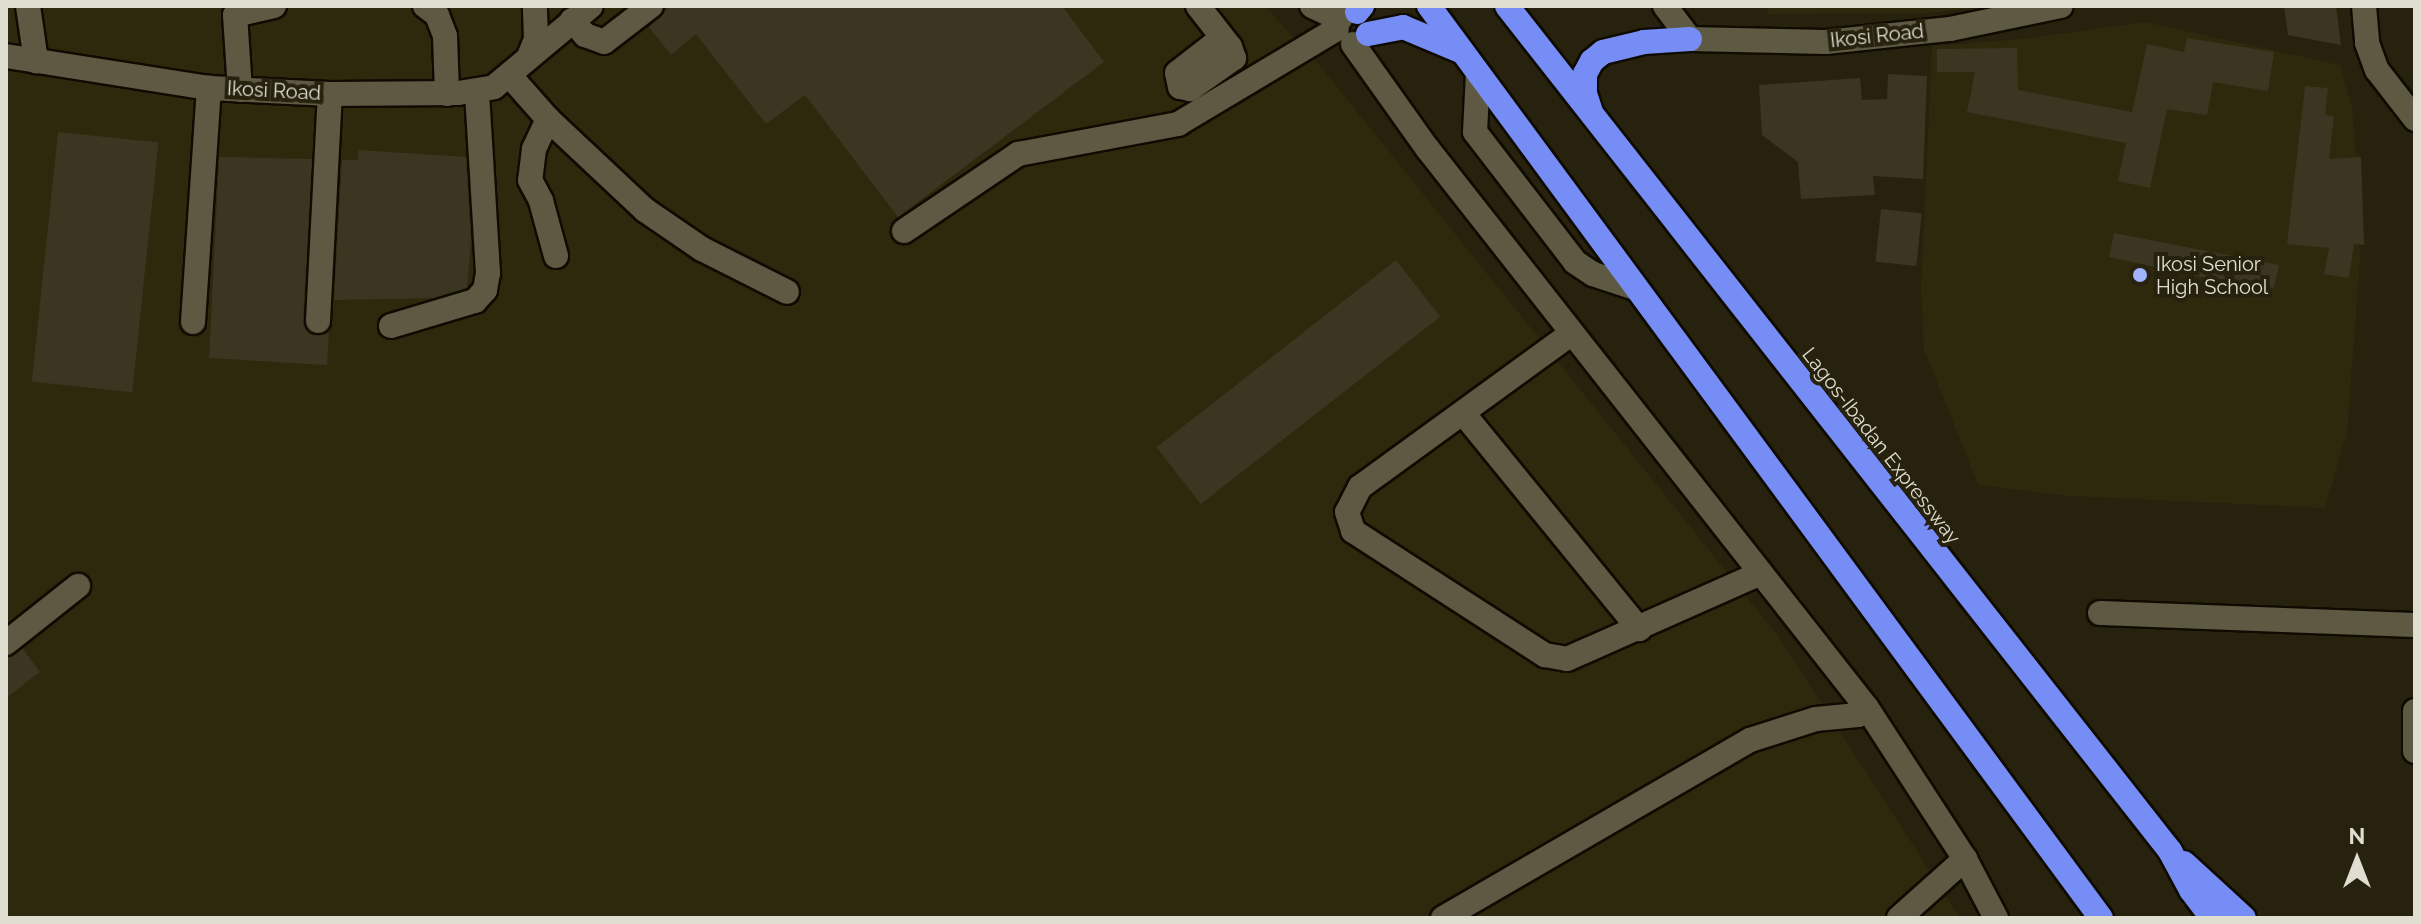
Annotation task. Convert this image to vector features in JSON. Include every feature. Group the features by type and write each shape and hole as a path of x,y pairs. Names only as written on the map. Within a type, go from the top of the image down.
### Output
{"highway":[{"path":"1429,6 2101,918"},
{"name":"Lagos-Ibadan Expressway","path":"1513,10 1594,121 2170,851 2191,890 2212,918"},
{"path":"1353,24 1403,27 1462,52"},
{"path":"1594,121 1585,93 1585,74 1592,61 1603,52 1628,45 1690,39"},
{"path":"2170,851 2244,918"},
{"path":"2076,887 2093,918"}],"street":[{"path":"28,6 36,61"},
{"path":"240,90 235,15 274,6"},
{"path":"581,13 585,35 604,42 651,6"},
{"path":"1198,6 1222,38"},
{"path":"1312,6 1353,24 1427,148 1867,708 1965,859 1996,918"},
{"path":"1665,6 1690,39"},
{"name":"Ikosi Road","path":"1690,39 1826,42 1950,29 2061,6"},
{"path":"2364,6 2367,43 2377,70 2415,119"},
{"path":"530,54 536,39 536,7"},
{"path":"431,9 445,36 447,94"},
{"name":"Ikosi Road","path":"6,56 209,88 330,94 447,94 494,87 581,13"},
{"path":"904,231 1018,154 1178,124 1353,24"},
{"path":"1478,73 1475,132 1575,262 1593,274 1635,288"},
{"path":"510,76 612,183 673,230 787,292"},
{"path":"193,322 209,88"},
{"path":"391,326 475,301 485,290 488,273 477,91"},
{"path":"318,321 330,94"},
{"path":"548,119 534,149 530,180 541,201 556,256"},
{"path":"1572,333 1360,487 1347,512 1353,531 1545,655 1567,659 1761,573"},
{"path":"1463,413 1639,629"},
{"path":"6,643 78,586"},
{"path":"2100,613 2415,625"},
{"path":"1443,918 1750,740 1816,719 1858,715 1867,708"},
{"path":"2415,711 2415,751"},
{"path":"1899,918 1965,859"}],"shaded area":[{"path":"6,6 1265,6 1322,68 1779,637 1960,918 6,918"},
{"path":"1767,6 1990,6 1929,13 1768,14"},
{"name":"Ikosi Senior High School","path":"2145,22 2340,65 2352,108 2358,174 2360,262 2347,432 2325,508 2070,496 1978,485 1924,350 1921,288 1932,46 2022,39"}],"building":[{"path":"670,6 1062,6 1104,62 898,217 805,95 766,124 696,34 671,55 649,27"},
{"path":"2284,6 2336,6 2341,45 2288,35"},
{"path":"2187,38 2274,52 2268,91 2213,82 2207,115 2167,109 2150,188 2118,181 2126,143 1967,112 1975,72 1937,72 1937,49 2017,48 2018,90 2132,112 2147,44 2184,52"},
{"path":"1888,74 1927,76 1923,179 1873,176 1875,195 1801,199 1798,162 1762,135 1759,85 1860,78 1862,100 1887,99"},
{"path":"2305,86 2328,88 2325,115 2334,116 2329,159 2361,157 2364,245 2354,244 2349,278 2324,274 2329,248 2287,244"},
{"path":"58,132 158,143 132,392 32,382"},
{"path":"359,150 466,157 471,240 467,288 434,298 334,300 342,160 358,160"},
{"path":"219,157 312,159 303,321 311,334 318,336 329,331 327,365 209,358"},
{"path":"1881,209 1922,213 1916,266 1875,262"},
{"path":"2114,233 2279,265 2274,288 2244,282 2243,286 2109,257"},
{"path":"1396,260 1440,317 1201,504 1156,447"},
{"path":"23,649 40,672 6,698 6,658"}],"place":[{"name":"Ikosi Senior High School","path":"2140,275"}]}
